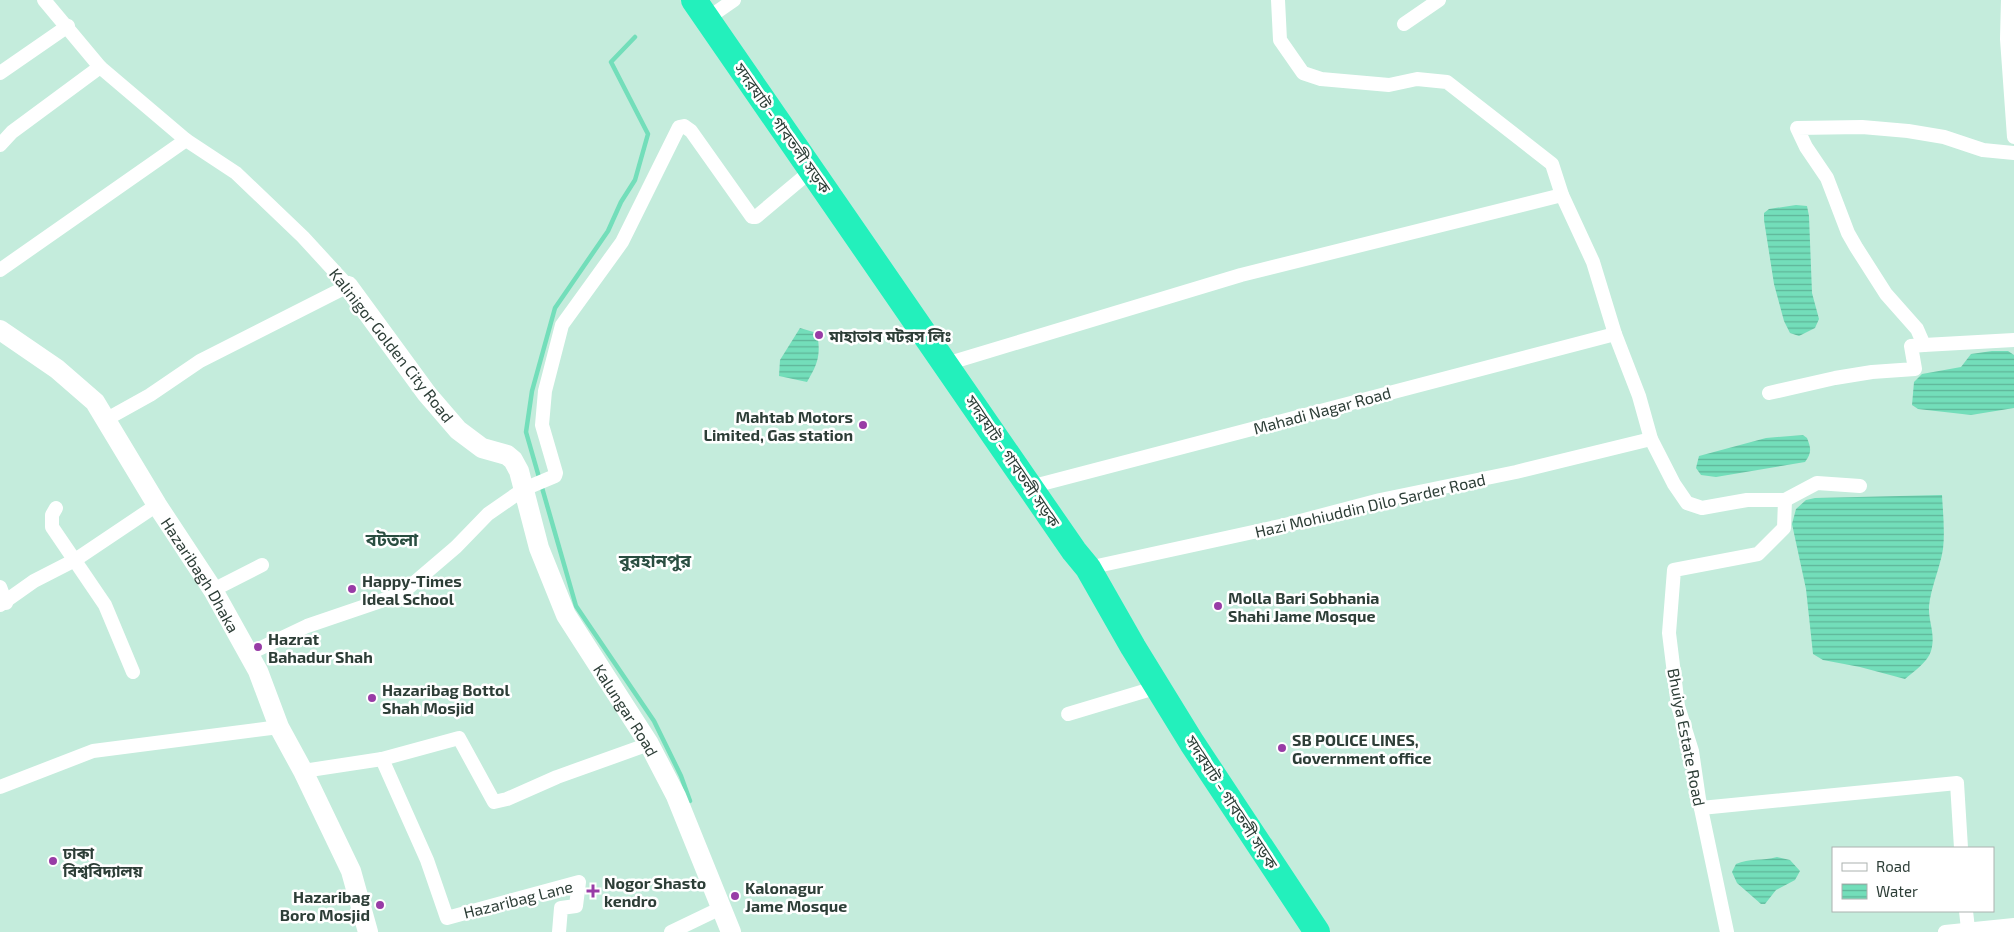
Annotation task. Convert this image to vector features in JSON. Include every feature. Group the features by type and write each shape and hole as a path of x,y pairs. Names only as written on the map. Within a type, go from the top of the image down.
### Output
{"highway":[{"name":"সদরঘাট - গাবতলী সড়ক","path":"701,9 1088,568 1192,743 1318,932"}],"street":[{"name":"Kalinigor Golden City Road","path":"44,0 68,26 100,67 186,140 236,173 303,237 348,286 427,394 458,430 482,448 501,452 513,460 529,486"},
{"path":"701,9 734,0"},
{"path":"1278,0 1280,40 1303,72 1321,79 1389,85 1417,79 1447,82 1552,164 1562,195 1594,262 1615,334 1639,396 1651,439 1674,484 1687,502 1702,508 1748,500 1785,500 1817,483 1860,486"},
{"path":"1404,24 1439,0"},
{"path":"2008,0 2007,39 2014,137"},
{"path":"0,73 68,26"},
{"path":"0,145 12,132 100,67"},
{"path":"248,654 307,626 401,594 456,547 488,514 529,486 548,479 556,473 544,436 544,399 562,325 622,242 679,126 684,126 691,131 752,217 756,217 812,170"},
{"path":"1924,345 1916,329 1886,294 1856,247 1848,233 1831,185 1818,161 1806,147 1797,128 1862,127 1908,131 1944,137 1983,150 2014,154"},
{"path":"0,270 186,140"},
{"path":"946,364 1241,275 1562,195"},
{"path":"105,420 150,395 200,361 348,286"},
{"name":"Hazaribagh Dhaka","path":"0,330 57,369 95,402 157,505 213,590 258,671 278,727 303,771 350,871 368,932"},
{"name":"Mahadi Nagar Road","path":"1030,486 1615,334"},
{"path":"1769,393 1835,378 1872,372 1915,369 1912,346 2014,340"},
{"name":"Hazi Mohiuddin Dilo Sarder Road","path":"1088,568 1285,525 1380,500 1516,472 1651,439"},
{"name":"Kalungar Road","path":"529,486 539,548 566,615 649,744 676,796 731,932"},
{"name":"Bhuiya Estate Road","path":"1726,932 1701,808 1692,751 1678,706 1670,642 1674,570 1758,554 1784,528 1785,500"},
{"path":"0,587 3,604 34,581 75,560 157,505"},
{"path":"56,508 52,515 52,527 105,605 133,672"},
{"path":"213,590 262,564"},
{"path":"1068,714 1158,687"},
{"path":"0,787 93,751 278,727"},
{"path":"303,771 382,759 459,738 494,802 507,799 557,777 649,744"},
{"name":"Hazaribag Lane","path":"382,759 427,860 447,918 579,882 576,906 561,908 559,932"},
{"path":"1701,808 1957,783 1961,847"},
{"path":"671,932 721,908"},
{"path":"1966,912 1968,930"},
{"path":"1945,932 2014,924"}],"water":[{"path":"1796,205 1807,206 1812,293 1819,319 1815,328 1799,336 1790,333 1784,321 1774,284 1764,220 1764,213 1769,209"},
{"path":"800,328 817,333 818,359 807,382 779,376 780,360"},
{"path":"2008,351 2014,355 2014,408 1971,415 1918,409 1912,405 1914,382 1922,374 1961,367 1971,354"},
{"path":"1803,435 1807,438 1810,448 1809,456 1805,462 1716,477 1701,475 1696,468 1699,456 1766,438"},
{"path":"1942,495 1943,549 1929,606 1933,639 1931,651 1927,659 1905,679 1860,667 1823,660 1813,654 1806,589 1792,524 1796,509 1806,500 1815,498"},
{"path":"1777,857 1790,860 1800,871 1795,880 1776,890 1765,904 1761,904 1737,883 1732,872 1736,864 1741,862"}],"waterway":[{"path":"635,37 611,62 648,134 635,180 621,202 608,231 555,308 532,391 526,432 576,606 654,721 681,776 690,801"}],"place":[{"name":"মাহাতাব মটরস লিঃ","path":"819,335"},
{"name":"Mahtab Motors Limited, Gas station","path":"863,425"},
{"name":"Happy-Times Ideal School","path":"352,589"},
{"name":"Molla Bari Sobhania Shahi Jame Mosque","path":"1218,606"},
{"name":"Hazrat Bahadur Shah","path":"258,647"},
{"name":"Hazaribag Bottol Shah Mosjid","path":"372,698"},
{"name":"SB POLICE LINES, Government office","path":"1282,748"},
{"name":"ঢাকা বিশ্ববিদ্যালয়","path":"53,861"},
{"name":"Nogor Shasto kendro","path":"593,891"},
{"name":"Kalonagur Jame Mosque","path":"735,896"},
{"name":"Hazaribag Boro Mosjid","path":"380,905"}],"district":[{"name":"বটতলা","path":"392,539"},
{"name":"বুরহানপুর","path":"655,560"}]}
